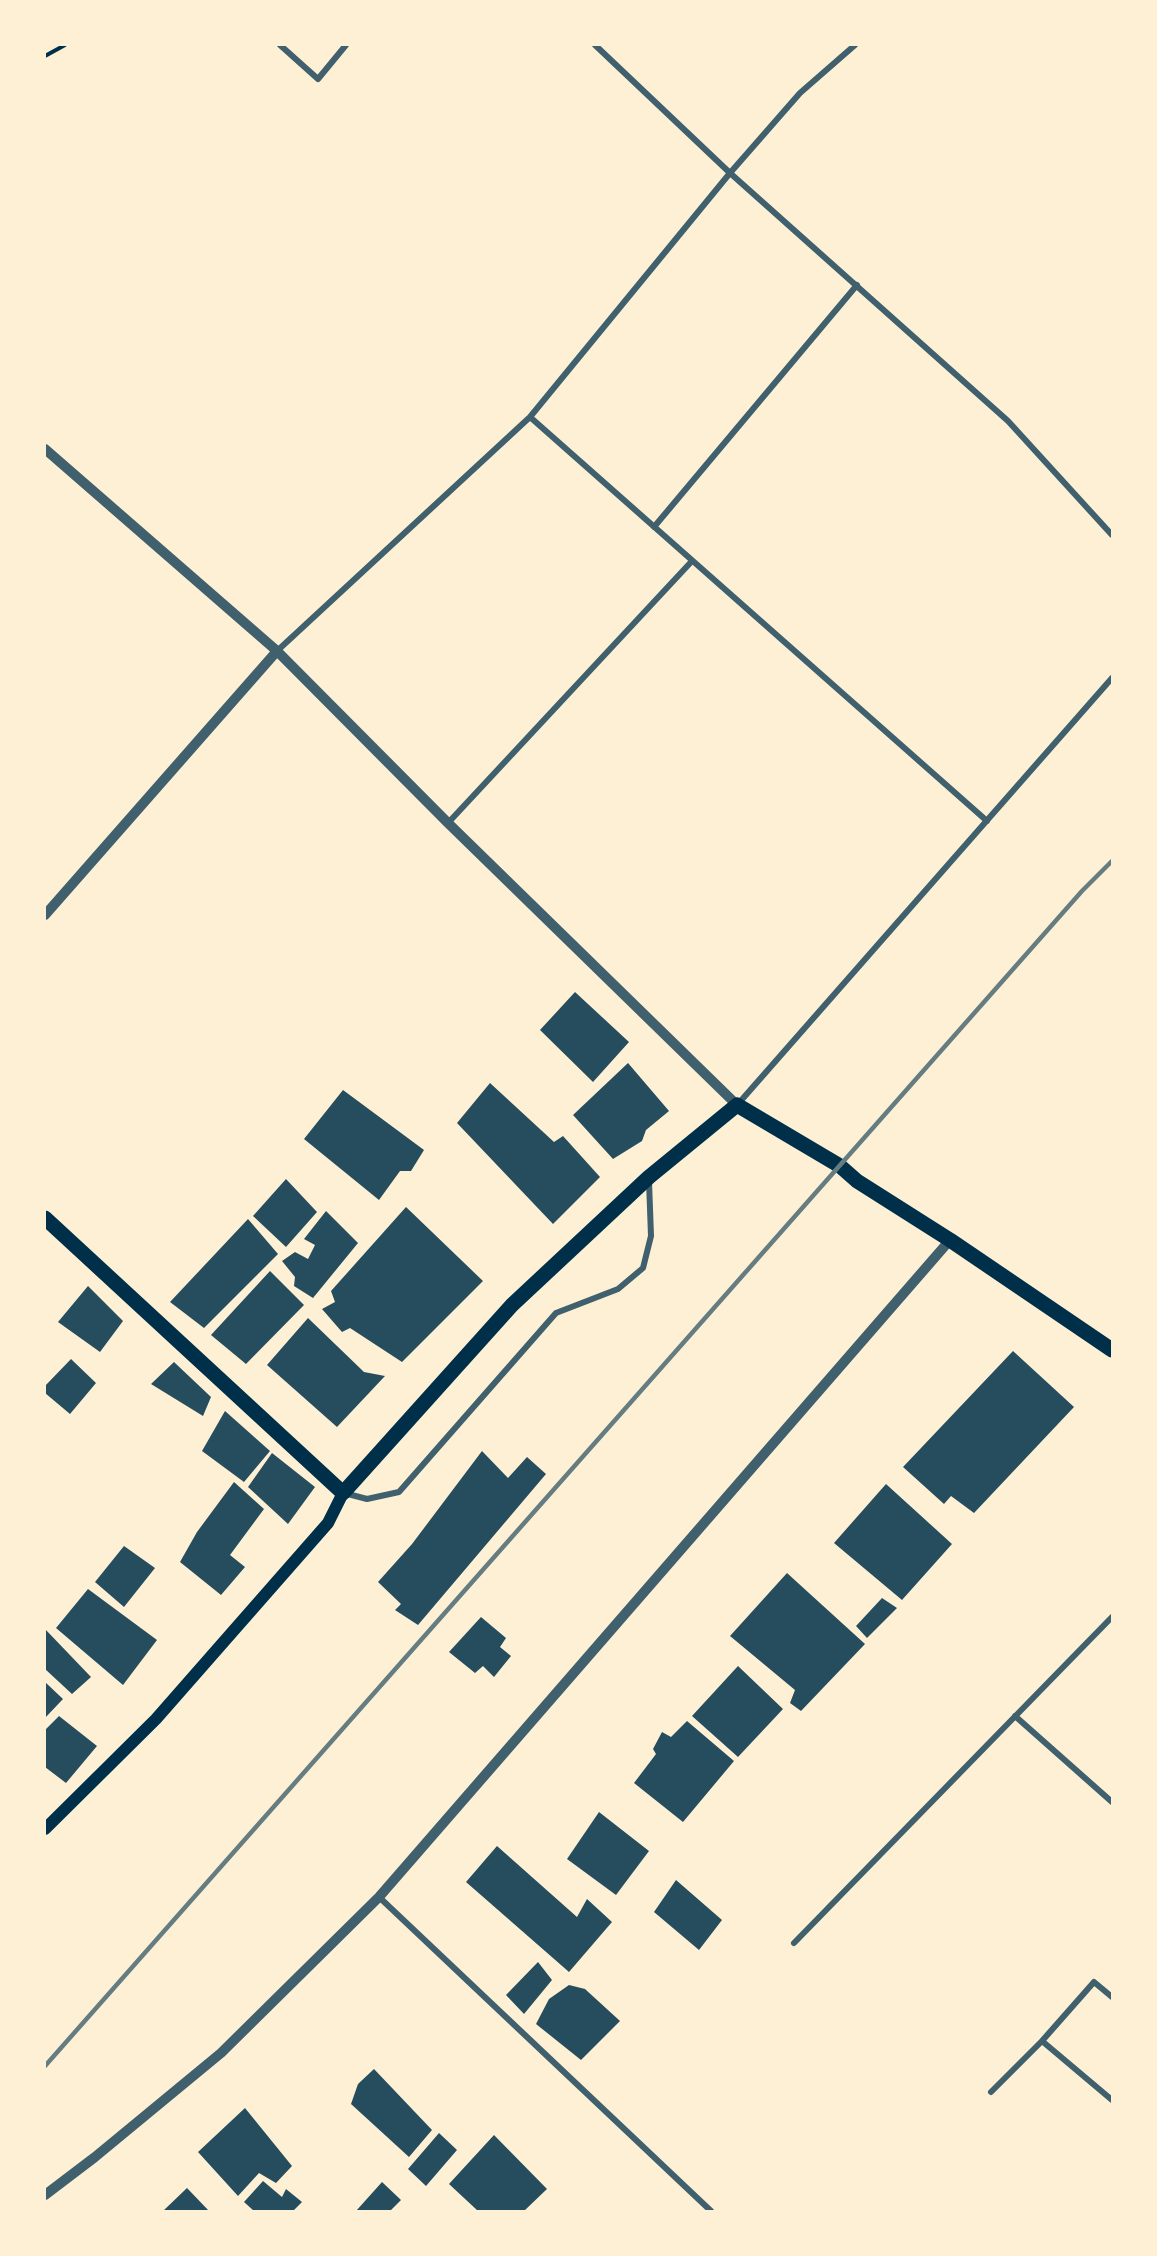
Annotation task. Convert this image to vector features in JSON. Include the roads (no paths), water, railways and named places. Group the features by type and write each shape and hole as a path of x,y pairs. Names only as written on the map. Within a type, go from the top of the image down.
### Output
{"main road":[{"path":"45,1829 156,1719 328,1523 343,1493 512,1305 649,1177 737,1105 840,1166 857,1181 950,1240 1112,1350"},
{"path":"45,1218 343,1493"}],"street":[{"path":"280,45 318,79 345,45"},
{"path":"595,45 730,173 1008,421 1112,535"},
{"path":"45,915 277,651 530,417 730,173 800,93 855,45"},
{"path":"654,526 857,285"},
{"path":"530,417 987,821"},
{"path":"45,449 277,651 448,823 737,1105 1112,678"},
{"path":"448,823 692,561"},
{"path":"343,1493 367,1498 399,1492 556,1313 618,1289 643,1268 651,1236 649,1177"},
{"path":"45,2195 95,2157 221,2052 379,1897 950,1240"},
{"path":"794,1943 1112,1617"},
{"path":"1015,1716 1112,1802"},
{"path":"379,1897 711,2211"},
{"path":"990,2092 1042,2041 1094,1982 1112,1997"},
{"path":"1042,2041 1112,2100"}],"railway":[{"path":"45,2066 1082,891 1112,861"}]}
